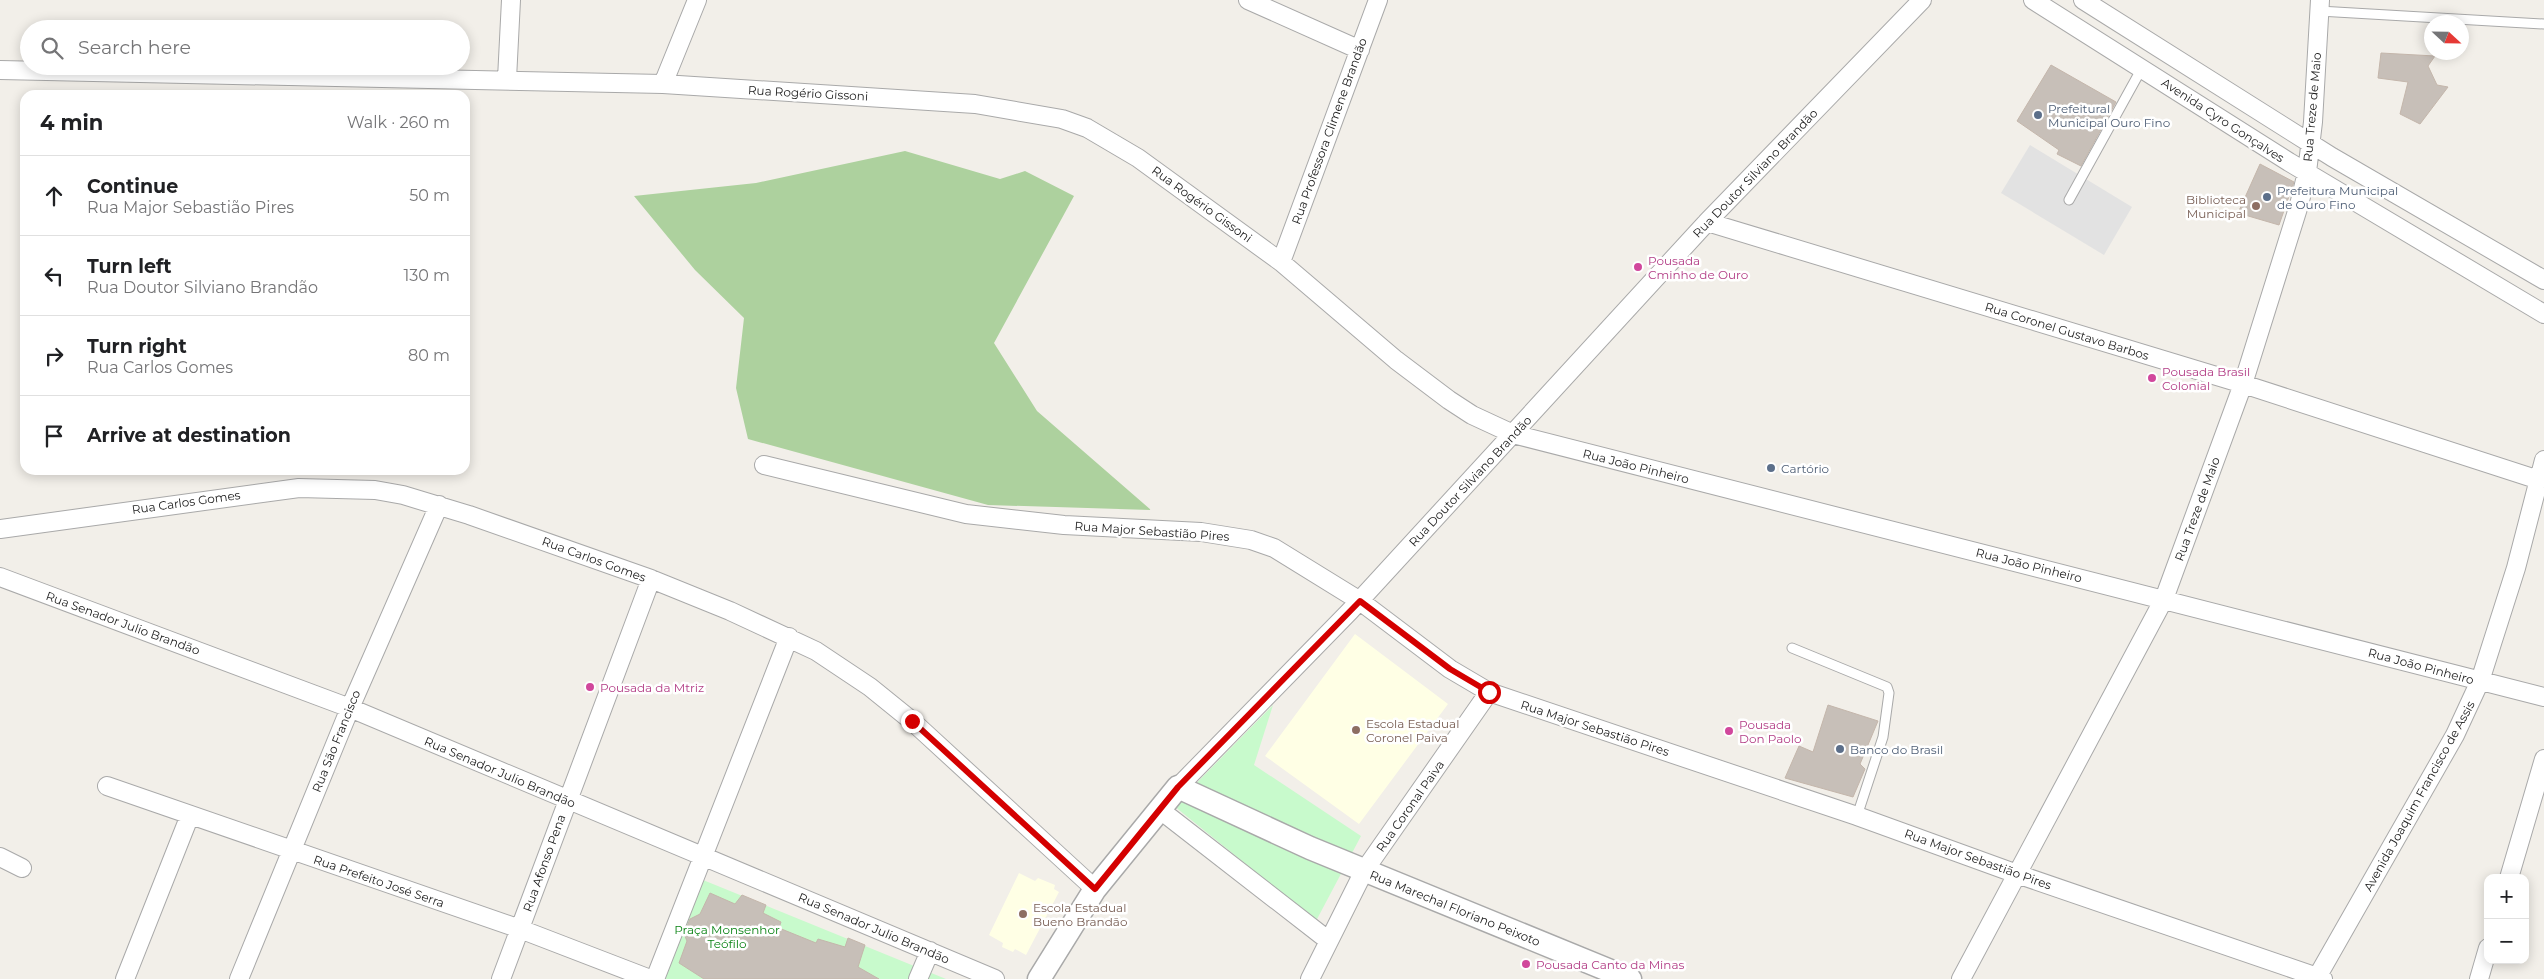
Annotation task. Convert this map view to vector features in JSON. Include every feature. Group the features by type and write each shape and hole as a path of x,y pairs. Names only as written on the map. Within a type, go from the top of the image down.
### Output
{"street":[{"path":"507,80 511,0"},
{"path":"663,84 697,0"},
{"path":"1248,0 1360,50"},
{"name":"Rua Professora Climene Brandão","path":"1281,262 1378,0"},
{"name":"Rua Doutor Silviano Brandão","path":"1039,979 1095,889 1178,787 1360,601 1707,222 1922,0"},
{"name":"Avenida Cyro Gonçalves","path":"2033,0 2307,172 2544,314"},
{"path":"2083,0 2311,144 2544,280"},
{"name":"Rua Treze de Maio","path":"1961,979 2164,599 2243,384 2299,204 2307,172 2311,144 2319,6"},
{"name":"Rua Rogério Gissoni","path":"0,70 20,70"},
{"name":"Rua Rogério Gissoni","path":"254,75 663,84 976,104 1062,119 1087,128 1138,158 1281,262 1396,360 1442,394 1472,415 1513,434"},
{"name":"Rua Coronel Gustavo Barbos","path":"1707,222 2243,384 2539,480"},
{"name":"Rua João Pinheiro","path":"1513,434 2544,697"},
{"name":"Avenida Joaquim Francisco de Assis","path":"2318,978 2455,735 2480,681 2516,568 2544,460"},
{"name":"Rua Major Sebastião Pires","path":"764,465 966,514 1064,526 1201,532 1251,540 1274,548 1360,601 1450,669 1489,692 1857,816 2017,874 2318,978"},
{"name":"Rua Carlos Gomes","path":"0,529 299,488 375,490 439,505 651,579 789,637 844,668 912,721 1095,889"},
{"name":"Rua São Francisco","path":"239,979 350,708 439,505"},
{"name":"Rua Senador Julio Brandão","path":"0,577 350,708 567,801 995,979"},
{"name":"Rua Afonso Pena","path":"501,979 651,579"},
{"path":"655,979 789,637"},
{"name":"Rua Coronal Paiva","path":"1310,979 1364,870 1489,692"},
{"path":"2510,874 2544,759"},
{"name":"Rua Prefeito José Serra","path":"107,786 520,929 650,979"},
{"name":"Rua Marechal Floriano Peixoto","path":"1178,787 1364,870 1630,979"},
{"path":"1159,809 1329,940"},
{"path":"124,979 190,815"},
{"path":"0,857 22,868"},
{"path":"918,979 930,951"},
{"path":"2478,979 2484,960"}],"lane":[{"path":"2319,6 2544,24"},
{"path":"2069,200 2142,68"},
{"path":"1792,648 1887,687 1889,693 1883,737 1857,816"}],"shaded area":[{"path":"2030,145 2132,207 2104,255 2001,193"},
{"name":"Escola Estadual Coronel Paiva","path":"1355,634 1448,704 1359,824 1265,756"},
{"name":"Escola Estadual Bueno Brandão","path":"1019,873 1035,881 1038,878 1055,885 1054,889 1059,892 1026,955 1015,949 1013,952 1002,947 1003,943 989,935"}],"green space":[{"path":"905,151 1000,179 1025,171 1074,196 994,343 1037,411 1151,510 988,505 748,439 736,388 744,318 695,270 634,196 756,183"},
{"path":"1273,705 1254,765 1361,836 1316,921 1174,806"},
{"name":"Praça Monsenhor Teófilo","path":"703,880 946,979 663,979"}],"building":[{"path":"2381,53 2424,55 2424,60 2432,60 2428,66 2437,85 2448,87 2420,124 2400,114 2408,82 2378,78"},
{"name":"Prefeitural Municipal Ouro Fino","path":"2051,65 2116,102 2081,166 2057,154 2059,150 2017,121"},
{"name":"Prefeitura Municipal de Ouro Fino","path":"2260,164 2294,182 2279,225 2238,213"},
{"name":"Banco do Brasil","path":"1828,705 1878,721 1860,764 1865,769 1853,797 1785,778 1799,746 1813,752"},
{"name":"Praça Monsenhor Teófilo","path":"710,893 735,904 742,895 766,905 763,913 781,922 779,928 816,943 818,939 845,947 848,938 865,945 858,967 879,979 704,979 679,963 687,941 684,934 690,919 700,914"}],"place":[{"name":"Prefeitural Municipal Ouro Fino","path":"2038,115"},
{"name":"Prefeitura Municipal de Ouro Fino","path":"2267,197"},
{"name":"Biblioteca Municipal","path":"2256,206"},
{"name":"Pousada Cminho de Ouro","path":"1638,267"},
{"name":"Pousada Brasil Colonial","path":"2152,378"},
{"name":"Cartório","path":"1771,468"},
{"name":"Pousada da Mtriz","path":"590,687"},
{"name":"Escola Estadual Coronel Paiva","path":"1356,730"},
{"name":"Pousada Don Paolo","path":"1729,731"},
{"name":"Banco do Brasil","path":"1840,749"},
{"name":"Escola Estadual Bueno Brandão","path":"1023,914"},
{"name":"Pousada Canto da Minas","path":"1526,964"}],"route":[{"path":"912,721 1095,889 1110,868 1178,787 1360,601 1450,669 1489,692"}]}
